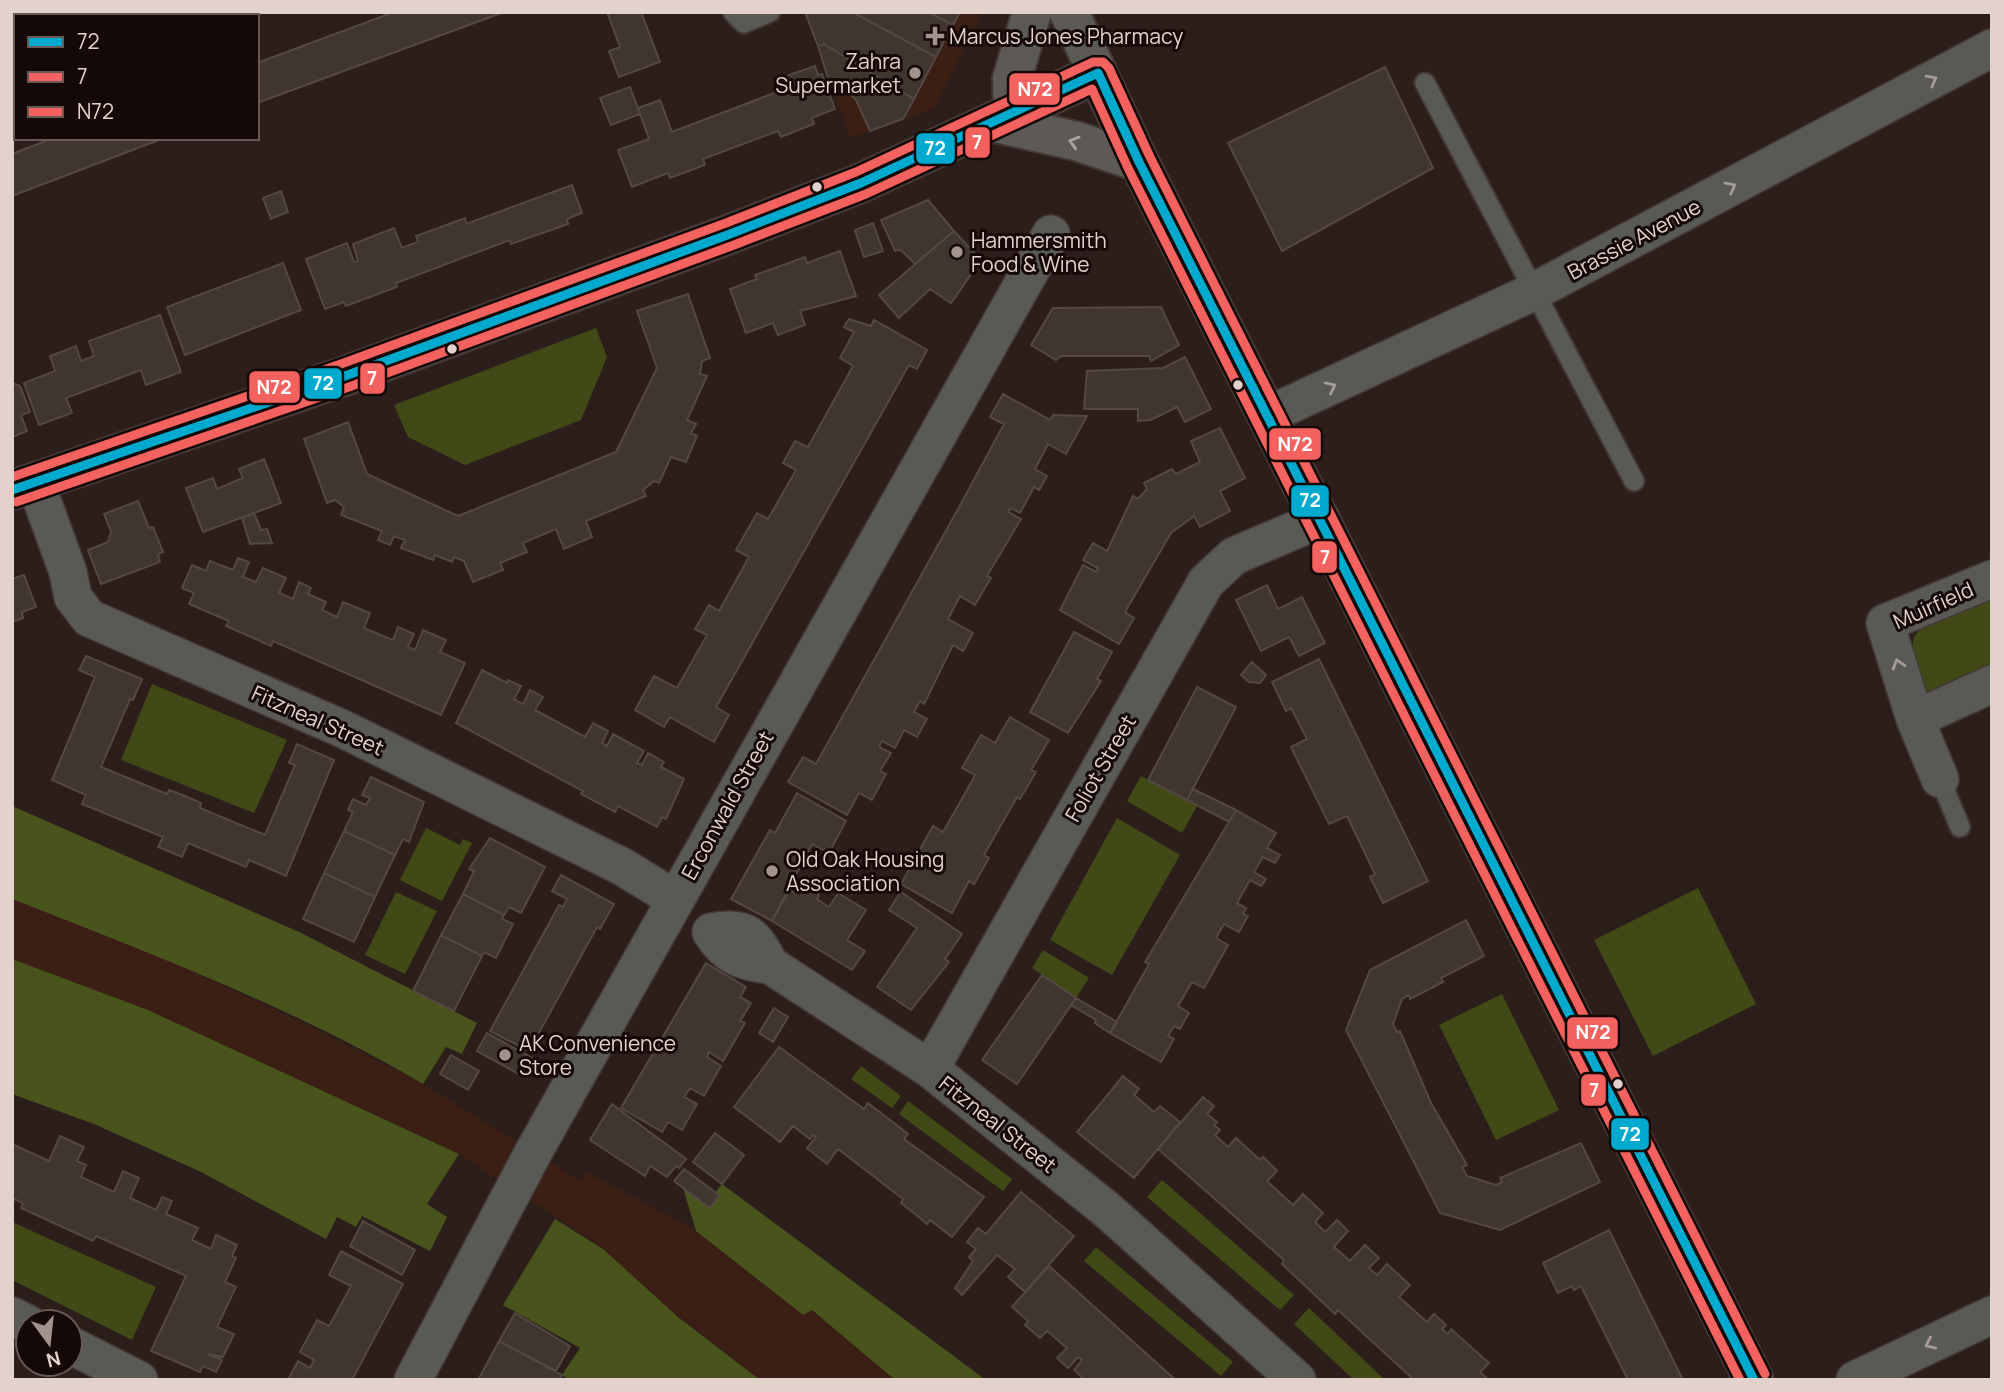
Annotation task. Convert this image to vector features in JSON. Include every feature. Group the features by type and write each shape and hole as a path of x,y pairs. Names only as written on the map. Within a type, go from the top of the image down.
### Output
{"street":[{"path":"1004,117 1032,12"},
{"path":"1069,12 1139,162 1754,1380"},
{"name":"Brassie Avenue","path":"1268,415 1535,291 1992,48"},
{"path":"24,486 345,376 597,285 861,183 1098,73"},
{"path":"1004,117 1139,162"},
{"name":"Erconwald Street","path":"413,1380 534,1151 1051,234"},
{"name":"Fitzneal Street","path":"24,486 68,572 73,597 89,618 343,729 623,867 710,932 721,948 743,962 769,965 929,1069 1106,1209 1297,1380"},
{"name":"Foliot Street","path":"929,1069 1206,582 1234,556 1321,519"},
{"name":"Muirfield","path":"1940,779 1915,719 1885,623 1992,579"},
{"path":"1915,719 1992,684"},
{"path":"1855,1380 1992,1315"},
{"path":"84,1352 139,1380"}],"lane":[{"path":"733,12 744,23 770,12"},
{"path":"1425,83 1634,481"},
{"path":"1940,779 1961,827"}],"shaded area":[{"path":"848,12 982,12 934,109 851,138 825,67"},
{"path":"12,899 172,962 302,1022 418,1081 581,1181 586,1172 688,1225 803,1315 811,1310 895,1380 760,1380 605,1258 603,1248 459,1154 148,1010 12,959"}],"green space":[{"path":"596,328 607,357 581,420 465,465 408,437 394,405"},
{"path":"1992,597 1992,672 1927,695 1914,655 1913,642 1916,634 1934,621"},
{"path":"152,684 287,740 254,813 121,760"},
{"path":"1141,776 1197,806 1182,833 1127,801"},
{"path":"12,806 299,932 477,1023 462,1054 446,1047 423,1084 274,1007 169,961 12,899"},
{"path":"1117,818 1180,855 1112,975 1050,940"},
{"path":"426,828 460,845 463,839 472,843 442,901 400,880"},
{"path":"1698,888 1756,1004 1653,1056 1594,940"},
{"path":"396,892 437,911 405,974 365,955"},
{"path":"1043,950 1089,978 1076,998 1032,968"},
{"path":"12,959 148,1010 459,1154 427,1204 447,1217 430,1251 362,1216 356,1227 337,1217 326,1239 199,1171 94,1124 12,1094"},
{"path":"1502,994 1559,1110 1496,1140 1439,1025"},
{"path":"861,1066 901,1096 892,1108 851,1079"},
{"path":"908,1101 1012,1179 1003,1191 899,1114"},
{"path":"1162,1180 1294,1295 1280,1310 1147,1197"},
{"path":"722,1184 986,1380 895,1380 812,1310 803,1315 696,1231 683,1188 710,1208 719,1196 715,1193"},
{"path":"555,1219 603,1249 678,1317 760,1380 569,1380 562,1375 580,1348 503,1305"},
{"path":"12,1222 156,1287 132,1340 84,1316 84,1308 68,1308 12,1280"},
{"path":"1096,1247 1233,1362 1221,1376 1084,1261"},
{"path":"1309,1308 1385,1380 1354,1380 1294,1324"}],"building":[{"path":"108,12 14,14 12,49 12,13"},
{"path":"394,12 504,12 259,102 259,62"},
{"path":"607,12 641,12 660,62 619,77 609,51 620,47"},
{"path":"805,12 852,12 936,57 914,99 824,44 818,46"},
{"path":"852,12 928,12 953,25 936,57"},
{"path":"928,12 960,12 953,25"},
{"path":"824,44 914,99 903,119 870,131 856,100 835,80 829,81 818,46"},
{"path":"815,66 818,75 822,74 835,109 812,118 814,124 781,137 778,131 703,159 705,165 670,178 668,173 632,187 618,150 649,139 638,108 660,100 672,132 790,87 786,76"},
{"path":"1385,67 1433,168 1282,251 1228,143"},
{"path":"630,87 640,114 611,125 600,98"},
{"path":"48,140 159,140 12,196 12,154"},
{"path":"572,185 582,213 567,219 568,224 511,244 510,240 396,283 397,287 346,306 344,302 325,309 306,259 347,243 354,262 358,261 353,244 394,228 402,248 418,242 416,236 465,218 466,224"},
{"path":"281,191 288,212 271,219 263,198"},
{"path":"928,200 954,231 915,264 901,250 895,251 881,220"},
{"path":"873,223 883,251 864,257 855,230"},
{"path":"954,231 981,260 951,303 930,289 899,318 879,295"},
{"path":"840,251 856,296 800,311 805,325 778,335 773,323 746,333 730,289 757,279 755,275 805,257 807,263"},
{"path":"283,263 301,310 185,355 167,307"},
{"path":"688,294 710,358 702,361 700,374 707,376 687,420 696,424 691,433 697,436 686,462 671,457 659,483 654,481 643,490 646,496 586,521 592,537 564,549 556,529 523,543 527,552 500,563 503,570 473,582 464,561 454,557 452,562 435,555 433,560 401,548 405,540 394,536 390,545 378,540 382,531 341,515 344,507 335,500 327,503 304,439 348,422 367,474 458,516 616,452 657,368 637,311"},
{"path":"1161,307 1179,345 1151,361 1149,356 1061,356 1056,360 1031,345 1053,308"},
{"path":"160,315 181,372 146,385 141,370 66,398 72,413 39,425 24,383 55,371 50,356 76,346 81,361 94,356 89,341"},
{"path":"849,319 871,326 874,320 927,350 917,369 909,365 716,707 729,715 714,742 670,717 664,727 635,710 654,676 677,688 707,635 695,629 709,605 719,611 749,557 736,550 757,513 768,519 796,470 783,463 795,441 808,447 853,366 840,358 854,332 844,327"},
{"path":"1185,357 1211,409 1185,422 1177,407 1151,420 1138,421 1138,409 1084,409 1087,371 1163,368"},
{"path":"12,383 20,386 30,412 21,415 27,431 12,437"},
{"path":"1003,394 1050,420 1053,415 1087,416 1066,454 1048,444 1035,469 1047,476 1039,490 1034,487 1020,513 1011,508 1008,512 1021,519 987,576 991,578 975,605 960,596 948,619 973,633 963,651 953,645 924,704 920,701 914,712 927,719 917,737 904,730 895,748 882,741 879,747 891,753 880,771 886,774 872,800 859,793 847,815 788,782 803,757 816,764 958,509 1004,424 990,417"},
{"path":"1220,428 1245,478 1220,491 1230,511 1200,527 1194,516 1171,533 1125,612 1134,618 1119,644 1060,610 1083,565 1096,572 1098,568 1083,560 1093,543 1107,551 1133,496 1138,499 1147,489 1144,483 1172,469 1176,474 1200,462 1191,441"},
{"path":"264,459 281,503 203,532 186,488 213,478 217,489 243,478 239,469"},
{"path":"138,501 163,552 158,554 160,562 101,584 88,550 108,542 111,532 104,514"},
{"path":"254,513 261,530 267,529 272,543 250,544 242,518"},
{"path":"238,558 249,562 243,577 256,582 263,568 286,578 279,593 293,599 299,582 311,588 308,594 326,602 322,610 337,617 343,602 370,613 364,628 393,640 398,627 414,634 408,647 415,650 423,630 446,640 440,652 465,663 441,715 273,641 271,646 226,626 229,621 189,604 194,593 182,588 192,565 206,571 210,561 233,570"},
{"path":"24,575 36,607 22,612 23,618 12,622 12,579"},
{"path":"1267,585 1278,609 1302,597 1325,643 1299,656 1289,637 1261,651 1236,600"},
{"path":"1074,632 1112,652 1097,679 1101,681 1068,733 1030,712"},
{"path":"86,656 142,679 133,700 130,699 101,767 167,794 169,790 185,796 201,803 200,808 265,835 295,765 289,763 297,744 334,760 286,876 249,860 246,867 188,843 182,857 158,847 163,837 82,804 86,795 52,780 95,677 79,670"},
{"path":"1319,659 1428,881 1383,903 1370,877 1375,874 1347,816 1329,824 1291,747 1307,739 1291,708 1286,711 1272,682"},
{"path":"1252,662 1266,675 1260,683 1249,682 1241,675"},
{"path":"482,670 507,683 508,680 521,686 514,699 523,704 530,690 543,697 535,710 585,737 593,723 608,731 602,743 607,746 613,734 644,751 637,763 642,765 648,753 664,762 661,767 684,779 666,819 662,817 657,827 618,806 615,812 581,794 583,791 456,723"},
{"path":"1197,687 1236,707 1187,800 1148,780"},
{"path":"1010,717 1049,740 1031,770 1036,772 1020,799 1017,797 984,855 989,858 974,884 969,881 952,913 901,884 916,857 927,863 930,859 918,853 933,826 943,832 972,781 975,775 962,768 981,735 995,743"},
{"path":"371,777 424,802 409,842 403,839 395,855 344,831 353,812 348,810 353,799 366,805 370,798 362,795"},
{"path":"1193,789 1236,810 1229,822 1187,800"},
{"name":"Old Oak Housing Association","path":"797,793 846,821 829,853 812,844 772,921 731,899 770,830 775,833"},
{"path":"1236,810 1276,833 1267,848 1280,855 1275,863 1263,857 1254,872 1266,879 1261,886 1250,880 1237,903 1246,908 1243,914 1248,916 1239,932 1224,924 1216,938 1228,945 1204,988 1192,982 1178,1006 1189,1013 1180,1029 1174,1026 1168,1036 1174,1039 1161,1062 1110,1033 1149,964 1145,962"},
{"path":"344,831 395,855 375,897 324,873"},
{"path":"490,838 545,867 521,913 509,907 504,915 463,894 474,871 469,869"},
{"path":"324,873 375,897 354,942 303,919"},
{"path":"561,875 614,904 600,929 597,927 529,1051 490,1031 559,905 563,907 567,899 552,891"},
{"path":"803,885 819,895 817,899 829,907 838,893 866,910 847,940 865,951 852,970 772,921 789,890 797,894"},
{"path":"901,892 962,934 945,959 949,962 911,1010 877,987 917,928 889,910"},
{"path":"463,894 504,915 502,919 513,924 496,958 484,952 482,956 441,935"},
{"path":"1466,920 1484,956 1441,978 1443,982 1410,999 1409,995 1402,999 1393,1024 1397,1032 1400,1031 1431,1103 1467,1165 1462,1167 1467,1176 1496,1185 1502,1182 1500,1178 1581,1143 1600,1182 1500,1230 1440,1213 1346,1030 1370,970"},
{"path":"441,935 482,956 454,1011 413,991"},
{"path":"706,963 746,987 740,997 751,1003 740,1021 745,1023 723,1061 709,1052 707,1057 721,1066 704,1096 690,1088 684,1097 697,1104 682,1130 668,1122 662,1132 621,1108"},
{"path":"1042,975 1076,998 1017,1084 982,1060"},
{"path":"1076,998 1117,1022 1110,1033 1095,1023 1096,1020 1071,1005"},
{"path":"774,1008 788,1017 773,1042 759,1033"},
{"name":"AK Convenience Store","path":"487,1033 534,1059 524,1077 477,1051"},
{"path":"779,1047 864,1109 868,1103 908,1134 904,1139 984,1197 952,1237 930,1220 927,1224 901,1203 903,1199 838,1149 827,1164 807,1148 816,1137 813,1135 810,1139 793,1126 780,1142 734,1107"},
{"path":"451,1055 479,1071 468,1090 440,1074"},
{"path":"1123,1076 1139,1089 1134,1095 1154,1112 1160,1106 1180,1122 1134,1178 1077,1132"},
{"path":"1203,1097 1214,1106 1207,1114 1217,1122 1214,1125 1220,1130 1215,1135 1228,1147 1236,1138 1260,1160 1263,1157 1277,1171 1267,1181 1293,1205 1303,1194 1323,1213 1315,1222 1325,1232 1337,1220 1348,1231 1334,1247 1350,1261 1365,1245 1379,1258 1369,1268 1377,1275 1387,1264 1410,1285 1399,1297 1427,1322 1434,1314 1446,1325 1442,1329 1448,1334 1451,1329 1489,1363 1480,1372 1489,1380 1414,1380 1338,1310 1335,1314 1282,1264 1284,1260 1158,1149"},
{"path":"612,1104 686,1159 679,1168 676,1166 667,1177 650,1166 645,1176 590,1140"},
{"path":"715,1133 744,1155 722,1184 693,1162"},
{"path":"60,1136 84,1147 77,1161 86,1165 81,1177 114,1192 123,1171 139,1178 130,1198 156,1210 162,1197 172,1201 166,1214 198,1228 192,1240 211,1249 216,1235 237,1245 232,1256 236,1258 225,1282 236,1287 217,1327 234,1334 223,1357 208,1354 222,1360 216,1372 203,1366 200,1372 151,1351 186,1276 96,1236 93,1241 21,1208 23,1203 12,1198 12,1144 49,1161"},
{"path":"684,1169 719,1195 710,1208 674,1181"},
{"path":"1021,1192 1074,1236 1025,1292 1008,1277 1015,1269 997,1255 962,1295 955,1288 973,1261 969,1257 976,1249 967,1242 978,1228 986,1234"},
{"path":"363,1221 415,1250 402,1275 350,1246"},
{"path":"1609,1230 1683,1380 1628,1380 1581,1286 1574,1290 1572,1286 1558,1293 1543,1263"},
{"path":"341,1251 403,1284 352,1380 292,1380 289,1378 298,1361 310,1368 314,1360 300,1352 317,1320 329,1326 351,1286 329,1275"},
{"path":"1049,1266 1176,1380 1085,1380 1074,1370 1082,1360 1078,1357 1068,1368 1057,1358 1067,1348 1047,1331 1040,1338 1025,1325 1028,1321 1012,1307"},
{"path":"515,1313 570,1346 556,1371 499,1341"},
{"path":"499,1341 562,1375 560,1380 478,1380"}],"transit line":[{"name":"N72","path":"12,477 341,364 726,223 856,172 1093,62 1103,62 1109,68 1150,157 1765,1374"},
{"name":"72","path":"12,490 345,376 730,234 861,183 1098,73 1139,162 1754,1380"},
{"name":"7","path":"16,502 349,387 734,245 866,194 1092,89 1128,168 1740,1380"}],"place":[{"name":"Marcus Jones Pharmacy","path":"935,36"},
{"name":"Zahra Supermarket","path":"915,73"},
{"name":"Hammersmith Food & Wine","path":"957,252"},
{"name":"Old Oak Housing Association","path":"772,871"},
{"name":"AK Convenience Store","path":"505,1055"}]}
